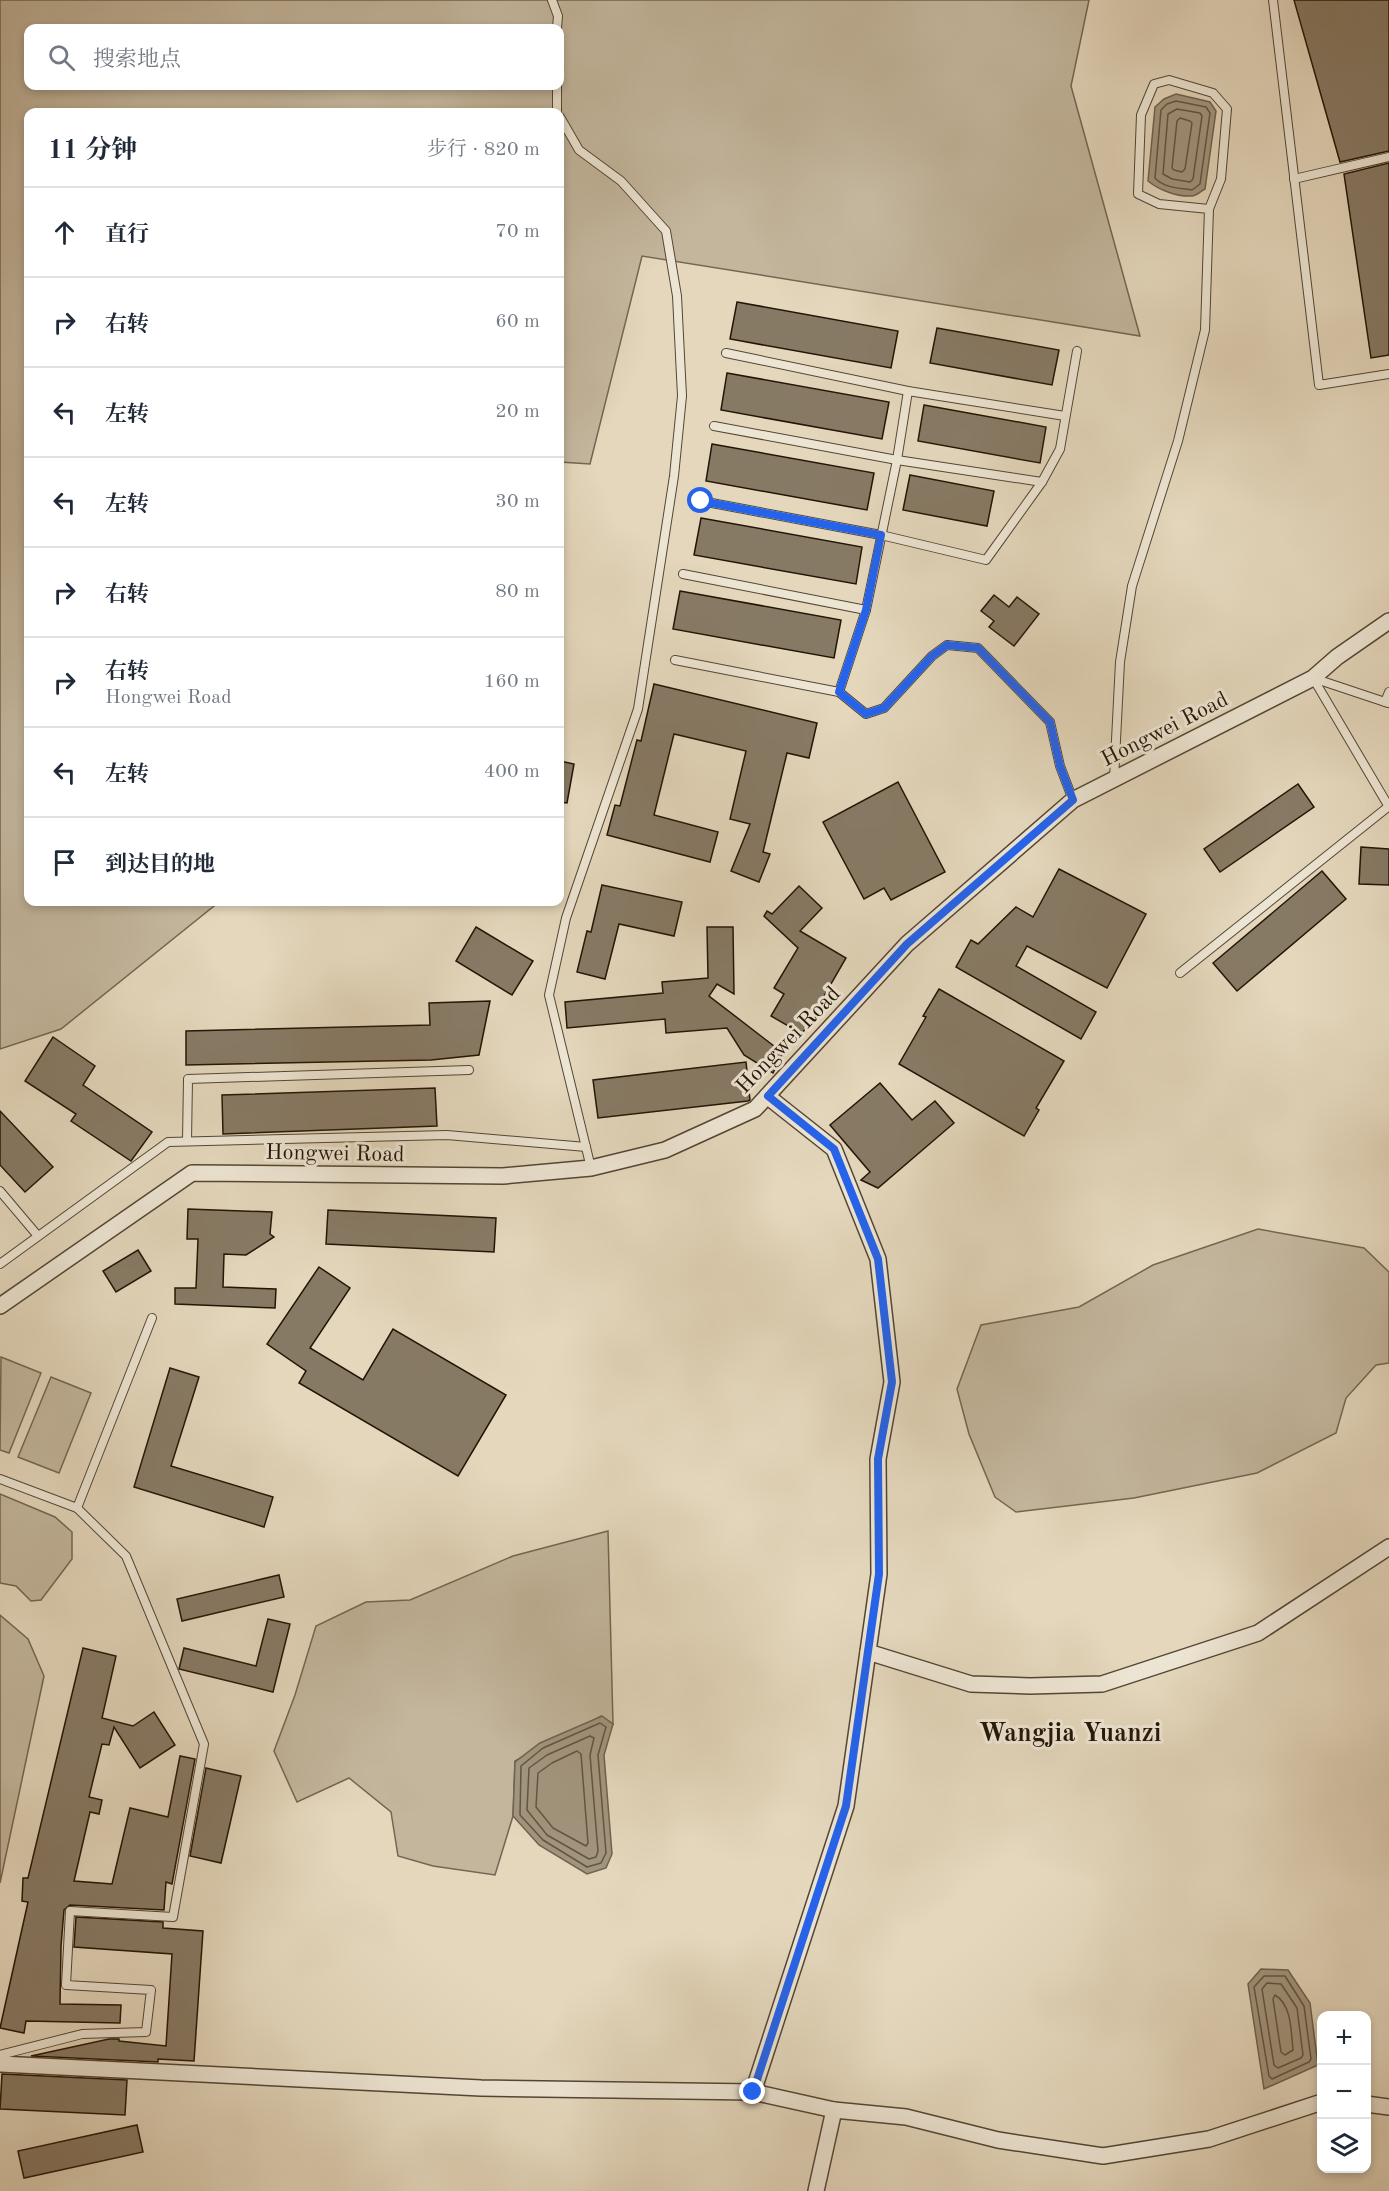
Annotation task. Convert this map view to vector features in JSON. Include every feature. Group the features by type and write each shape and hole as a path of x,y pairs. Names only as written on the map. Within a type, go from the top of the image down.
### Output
{"street":[{"name":"Hongwei Road","path":"0,1306 192,1173 503,1176 591,1168 664,1150 755,1109 907,944 1073,800 1313,678 1337,657 1389,621"},
{"path":"753,2092 846,1806 879,1574 878,1459 892,1382 878,1259 834,1149 768,1096"},
{"path":"868,1652 971,1684 1030,1686 1102,1684 1258,1633 1389,1547"},
{"path":"0,2064 482,2088 753,2092 834,2110 906,2117 998,2140 1103,2156 1209,2139 1317,2104"},
{"path":"1371,2105 1389,2107"},
{"path":"816,2191 834,2110"}],"lane":[{"path":"552,0 558,16 557,24"},
{"path":"1273,0 1319,385 1389,374"},
{"path":"1114,779 1120,662 1131,586 1178,441 1205,330 1209,209 1221,179 1227,108 1213,93 1169,80 1154,84 1141,115 1138,194 1160,204 1209,209"},
{"path":"557,90 557,108"},
{"path":"564,124 579,150 621,181 666,231 677,296 682,396 674,476 638,709 566,918 549,995 591,1168"},
{"path":"1294,179 1389,157"},
{"path":"701,501 881,535 986,560 1042,482 1060,449 1077,351"},
{"path":"726,353 908,391 1065,416"},
{"path":"839,692 866,610 897,460 908,391"},
{"path":"714,426 897,460 1042,482"},
{"path":"682,574 866,610"},
{"path":"675,660 839,692 866,714 884,708 932,656 947,645 978,648 1050,722 1060,766 1073,800"},
{"path":"1313,678 1387,703 1389,692"},
{"path":"1180,973 1389,807 1313,678"},
{"path":"187,1141 188,1078 469,1070"},
{"path":"0,1264 168,1142 447,1135 586,1147"},
{"path":"0,1191 38,1236"},
{"path":"77,1508 152,1318"},
{"path":"0,1479 77,1508 126,1556 204,1744 173,1917 70,1911 66,1985 151,1990 146,2032 82,2034 0,2055"}],"shaded area":[{"path":"0,0 1089,0 1071,86 1140,336 642,256 590,464 564,462 564,108 24,108 24,906 214,906 61,1029 0,1049"},
{"path":"1258,1229 1364,1248 1389,1272 1389,1363 1376,1365 1346,1398 1336,1433 1257,1473 1134,1498 1016,1512 995,1497 969,1434 957,1389 981,1325 1079,1307 1153,1265"},
{"path":"1,1357 41,1373 9,1453 0,1450"},
{"path":"51,1377 91,1393 59,1473 18,1457"},
{"path":"0,1494 55,1517 72,1532 72,1559 41,1600 31,1601 16,1586 0,1583"},
{"path":"608,1531 613,1724 601,1716 515,1761 513,1816 495,1875 433,1866 398,1856 391,1812 349,1778 297,1802 274,1751 295,1695 316,1626 366,1602 410,1600 513,1556"},
{"path":"0,1615 28,1639 44,1676 0,1883"}],"water":[{"path":"1176,94 1210,102 1216,111 1205,189 1194,196 1168,192 1148,181 1155,107 1164,99"},
{"path":"602,1716 613,1724 604,1755 612,1854 606,1868 587,1874 539,1845 513,1816 515,1762 540,1743"},
{"path":"1261,1969 1288,1970 1310,2003 1317,2065 1264,2089 1248,1984"}],"building":[{"path":"1294,0 1389,0 1389,151 1340,162"},
{"path":"1389,163 1389,355 1371,358 1344,174"},
{"path":"737,302 898,331 891,368 730,339"},
{"path":"937,328 1059,350 1052,385 930,363"},
{"path":"727,373 889,402 882,439 721,410"},
{"path":"924,405 1046,427 1040,463 918,441"},
{"path":"712,444 874,473 867,510 706,481"},
{"path":"910,475 994,491 987,526 903,510"},
{"path":"701,518 862,547 856,584 694,555"},
{"path":"680,591 841,620 834,658 673,629"},
{"path":"994,595 1009,607 1017,597 1039,614 1014,646 989,627 994,621 981,611"},
{"path":"654,684 817,723 809,758 787,753 763,852 770,854 759,882 731,871 750,824 730,819 746,751 674,734 654,815 718,832 710,862 607,835 615,805 620,806 637,740 641,741"},
{"path":"564,762 574,764 567,803 564,803"},
{"path":"898,782 945,872 891,900 884,888 864,899 823,822"},
{"path":"1298,784 1314,807 1220,872 1204,849"},
{"path":"1361,847 1389,849 1389,885 1359,884"},
{"path":"1059,869 1146,914 1107,988 1027,946 1016,966 1096,1012 1081,1039 956,967 971,940 978,944 1016,907 1033,917"},
{"path":"1322,871 1346,899 1237,991 1213,963"},
{"path":"602,885 682,902 674,936 619,924 605,979 577,972 587,931 591,932"},
{"path":"799,886 822,908 800,931 846,958 802,1034 771,1016 784,994 774,988 798,948 764,916 767,911 772,914"},
{"path":"476,927 533,961 512,995 456,961"},
{"path":"707,927 733,927 734,994 717,984 709,996 783,1053 773,1073 744,1055 727,1028 666,1033 665,1019 567,1028 565,1002 663,993 662,982 708,978"},
{"path":"939,989 1064,1061 1036,1108 1039,1110 1024,1136 899,1064"},
{"path":"490,1001 479,1055 431,1060 186,1065 186,1031 430,1025 429,1003"},
{"path":"53,1037 95,1066 83,1085 152,1132 131,1161 71,1121 76,1114 25,1081"},
{"path":"746,1062 750,1100 748,1101 598,1118 593,1080"},
{"path":"880,1083 912,1120 935,1101 954,1123 878,1188 861,1180 870,1172 830,1125"},
{"path":"435,1088 437,1126 223,1134 222,1095"},
{"path":"0,1111 53,1167 25,1192 0,1165"},
{"path":"188,1209 272,1212 270,1234 274,1237 246,1255 224,1254 223,1287 276,1289 275,1308 175,1304 175,1288 196,1288 198,1239 187,1239"},
{"path":"328,1210 496,1218 494,1252 326,1244"},
{"path":"138,1250 151,1271 116,1292 103,1271"},
{"path":"319,1267 350,1288 310,1348 363,1380 393,1329 506,1395 458,1476 299,1383 306,1371 267,1344"},
{"path":"170,1368 199,1377 171,1466 273,1497 264,1527 134,1487"},
{"path":"279,1575 284,1597 182,1621 177,1599"},
{"path":"268,1619 290,1624 273,1692 179,1669 184,1648 256,1666"},
{"path":"83,1648 116,1656 102,1718 133,1726 154,1712 175,1745 140,1768 114,1727 109,1745 102,1744 89,1797 102,1800 99,1814 90,1812 74,1881 112,1884 130,1808 168,1817 180,1756 195,1759 172,1884 166,1882 164,1910 70,1905 64,1910 60,2004 121,2005 120,2023 26,2021 24,2033 0,2028 28,1902 22,1901 23,1878 28,1878"},
{"path":"206,1768 241,1776 221,1863 190,1856"},
{"path":"76,1917 163,1922 163,1928 203,1931 194,2061 158,2059 158,2062 31,2056 109,2039 166,2046 172,1954 74,1947"},
{"path":"2,2074 127,2080 125,2115 0,2109"},
{"path":"137,2125 143,2152 24,2178 18,2151"}],"district":[{"name":"Wangjia Yuanzi","path":"1070,1732"}],"route":[{"path":"701,501 881,535 866,610 839,692 866,714 884,708 932,656 947,645 978,648 1050,722 1060,766 1073,800 907,944 768,1096 834,1149 878,1259 892,1382 878,1459 879,1574 846,1806 753,2092"}]}
